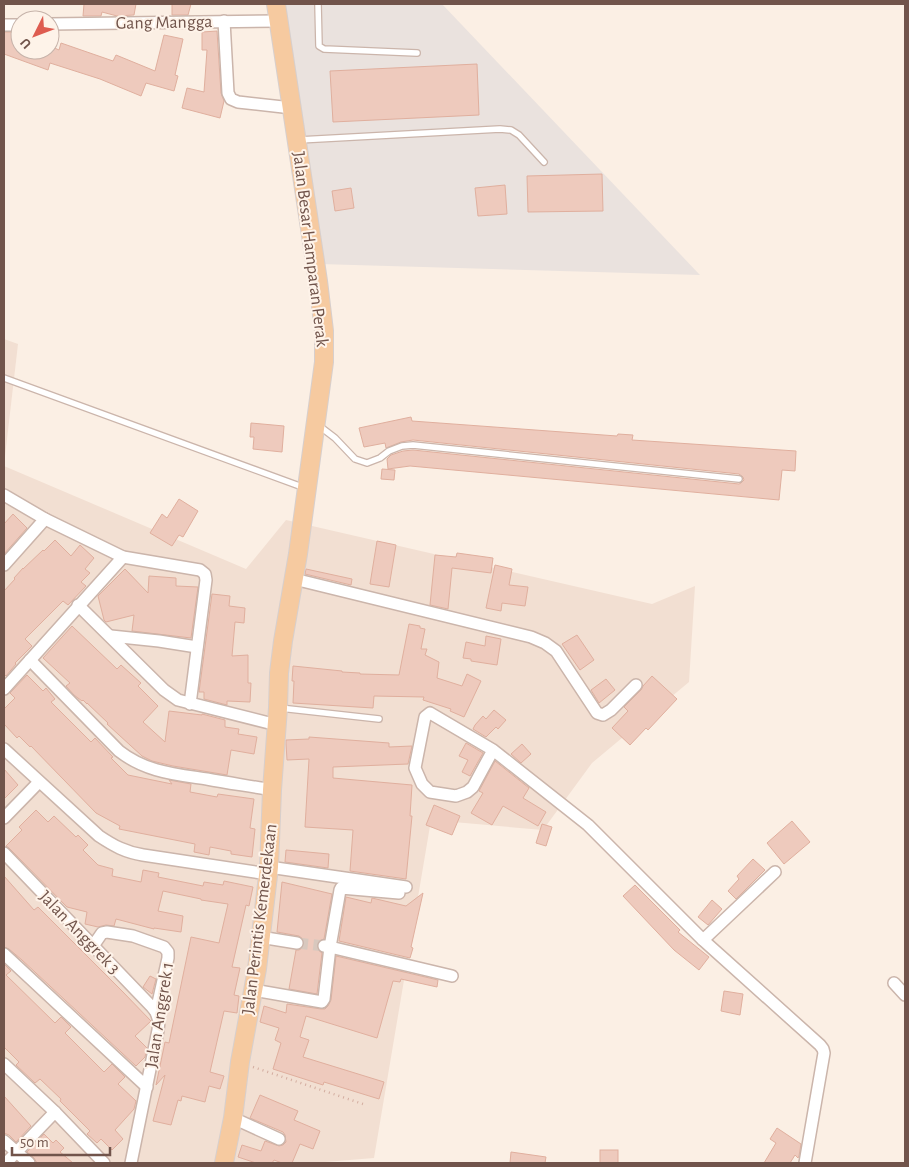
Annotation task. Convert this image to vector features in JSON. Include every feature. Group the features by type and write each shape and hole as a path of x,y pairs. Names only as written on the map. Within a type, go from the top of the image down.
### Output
{"main road":[{"name":"Jalan Besar Hamparan Perak","path":"277,12 324,331 324,362 317,424 279,673"},
{"name":"Jalan Perintis Kemerdekaan","path":"224,1163 253,990 268,870 279,673"}],"street":[{"name":"Gang Mangga","path":"60,24 224,21 277,12"},
{"path":"224,21 228,93 231,99 238,102 292,108"},
{"path":"4,495 45,519 123,557 200,570 205,574 206,580 190,704"},
{"path":"4,565 45,519"},
{"path":"4,689 123,557"},
{"path":"294,579 530,637 545,643 556,651 597,713 604,715 611,710 636,685"},
{"path":"78,605 164,690 178,700 190,704 277,716"},
{"path":"111,636 197,647"},
{"path":"30,660 119,751 130,759 150,769 168,773 272,790"},
{"path":"493,750 473,787 467,792 456,796 430,792 422,784 415,768 425,716 430,713 493,750 588,825 702,940 823,1049 824,1053 805,1163"},
{"path":"4,750 99,836 115,847 128,852 403,890 341,888 327,947 324,999 322,1002 253,990"},
{"path":"4,818 39,782"},
{"name":"Jalan Anggrek 3","path":"4,854 156,1012"},
{"path":"702,940 775,872"},
{"name":"Jalan Anggrek 1","path":"93,946 102,933 107,932 133,936 164,947 168,952 156,1012 158,1030 132,1163"},
{"path":"260,937 297,942"},
{"path":"327,947 452,976"},
{"path":"4,954 147,1087"},
{"path":"894,983 905,994"},
{"path":"4,1064 55,1112 104,1163"},
{"path":"6,1163 55,1112"},
{"path":"233,1118 279,1139"},
{"path":"4,1140 29,1163"}],"lane":[{"path":"318,4 319,46 324,49 417,53"},
{"path":"297,140 500,129 511,130 519,135 544,162"},
{"path":"4,378 307,489"},
{"path":"317,424 355,459 367,463 380,458 389,451 402,446 413,445 739,479"},
{"path":"277,716 379,719"}],"path":[{"path":"240,1062 366,1105"}],"shaded area":[{"path":"281,4 442,4 700,275 319,264"},
{"path":"4,339 18,344 4,465"},
{"path":"4,466 246,569 286,520 652,604 695,586 689,682 592,763 543,830 431,820 374,1158 313,1163 4,1163"}],"building":[{"path":"84,4 136,4 134,15 117,16 102,12 101,16 83,16"},
{"path":"172,4 191,4 188,15 172,15"},
{"path":"217,31 221,93 224,101 220,118 182,108 187,88 204,92 207,50 202,50 202,32"},
{"path":"4,32 10,32 10,56 4,54"},
{"path":"164,35 183,39 175,75 178,76 174,91 146,83 141,96 100,79 50,63 48,70 20,60 60,60 61,43 113,61 116,55 155,71"},
{"path":"477,64 479,115 333,122 330,71"},
{"path":"602,174 603,211 528,212 527,176"},
{"path":"505,185 507,214 478,216 475,188"},
{"path":"351,188 354,208 335,211 332,191"},
{"path":"411,417 412,421 617,436 618,434 633,435 632,440 796,451 795,471 782,470 779,500 410,466 388,469 387,459 391,455 413,450 739,484 744,480 739,474 413,440 386,448 385,443 364,447 359,428"},
{"path":"251,423 284,426 282,452 253,449 254,437 250,437"},
{"path":"382,469 395,470 394,480 381,479"},
{"path":"179,499 198,511 183,537 179,535 172,546 150,533 162,514 167,518"},
{"path":"13,514 27,528 4,554 4,524"},
{"path":"55,540 71,556 80,545 94,558 85,569 90,573 81,582 86,586 68,605 63,601 25,639 32,646 15,663 6,676 4,674 4,591 23,568"},
{"path":"377,541 396,545 389,587 370,584"},
{"path":"457,553 493,558 491,573 452,568 448,609 430,605 435,555 456,557"},
{"path":"495,565 512,569 509,585 528,587 525,606 502,603 501,611 486,608"},
{"path":"125,569 148,593 149,576 176,578 176,586 198,587 191,638 132,631 134,615 106,622 104,620 98,596"},
{"path":"306,569 352,579 351,585 305,574"},
{"path":"212,594 230,596 229,606 245,608 244,623 235,622 232,656 248,655 248,683 251,683 250,702 227,701 227,705 204,699 204,692 199,692"},
{"path":"409,624 425,629 421,649 427,649 425,655 439,662 437,678 462,686 467,674 481,681 464,717 450,711 451,709 423,700 424,697 374,696 373,708 293,703 293,666 360,674 399,675"},
{"path":"72,626 117,669 121,665 141,683 138,686 158,706 143,722 165,742 169,711 202,714 225,720 225,727 239,729 238,734 257,737 254,754 231,750 227,775 173,766 152,761 142,756 87,703 74,695 66,686 70,683 43,658"},
{"path":"577,635 594,660 580,670 562,644"},
{"path":"486,636 501,639 497,665 463,658 466,642 485,646"},
{"path":"27,675 43,691 46,688 55,699 51,702 91,742 95,738 128,775 172,784 169,780 191,784 190,792 217,797 218,794 254,799 250,828 255,829 252,857 231,854 231,851 210,847 209,855 194,852 195,844 119,829 120,826 96,813 31,746 19,736 17,738 4,724 4,709 15,698 10,693"},
{"path":"652,676 677,699 648,730 646,728 630,745 612,728 628,711 624,707"},
{"path":"606,679 615,690 599,703 591,690"},
{"path":"494,710 506,720 498,729 496,727 486,737 473,729 483,716 486,719"},
{"path":"309,737 389,743 389,747 412,746 408,764 333,767 333,778 412,785 410,816 412,816 406,879 350,871 353,830 305,827 309,759 287,760 286,740 309,739"},
{"path":"466,743 483,753 470,776 462,772 468,760 459,756"},
{"path":"522,744 531,754 521,763 511,754"},
{"path":"495,761 529,788 523,798 546,812 538,826 503,806 492,825 471,813 483,793 479,791"},
{"path":"4,769 18,785 4,799"},
{"path":"434,805 460,816 452,835 426,825"},
{"path":"36,810 48,822 54,816 76,837 78,835 88,845 83,850 98,865 113,869 112,876 141,882 143,870 159,873 158,877 203,886 204,882 223,885 224,881 253,887 249,906 246,905 232,967 240,968 234,995 239,996 237,1013 224,1011 210,1072 224,1076 220,1089 209,1086 205,1102 182,1096 181,1101 178,1100 171,1125 153,1121 165,1075 156,1085 165,1042 169,1043 191,937 219,943 228,904 163,891 158,911 183,916 181,932 154,929 116,919 114,926 98,927 85,924 87,912 67,907 6,846 22,830 19,827"},
{"path":"792,821 810,842 784,864 767,843"},
{"path":"542,824 552,827 546,846 536,843"},
{"path":"286,850 329,854 328,868 285,862"},
{"path":"753,859 765,870 736,899 728,891 739,879 737,876"},
{"path":"4,876 34,910 38,907 151,1021 135,1036 147,1048 145,1057 136,1066 22,960 4,947"},
{"path":"282,882 332,894 324,939 319,941 317,945 317,949 322,953 317,994 289,989 296,950 302,948 304,940 299,936 277,932"},
{"path":"635,885 680,930 678,932 709,957 699,970 674,950 623,896"},
{"path":"423,893 410,958 339,941 346,897 371,903 372,898 406,906"},
{"path":"712,900 722,909 708,925 698,917"},
{"path":"336,956 438,980 437,987 401,979 400,982 393,981 377,1038 306,1016 300,1037 309,1040 303,1057 384,1082 379,1099 324,1082 323,1085 273,1069 281,1043 275,1040 279,1028 260,1022 264,1006 286,1013 287,1004 325,1009 331,1000"},
{"path":"4,964 11,971 6,975 55,1023 61,1017 71,1027 65,1033 104,1072 112,1064 125,1077 118,1084 136,1101 134,1109 115,1130 123,1139 112,1150 101,1139 97,1143 87,1134 90,1131 60,1101 61,1099 40,1079 35,1083 16,1065 19,1062 4,1047"},
{"path":"150,976 156,979 152,994 143,987"},
{"path":"724,991 743,994 740,1015 721,1011"},
{"path":"260,1095 298,1111 294,1120 320,1131 313,1149 300,1144 292,1163 282,1163 274,1160 272,1163 256,1163 238,1157 242,1145 261,1151 265,1141 279,1146 286,1142 283,1132 250,1118"},
{"path":"4,1096 31,1126 16,1142 4,1133"},
{"path":"777,1128 801,1144 799,1156 798,1158 795,1155 790,1163 764,1163 776,1143 770,1139"},
{"path":"44,1134 53,1143 56,1140 64,1148 60,1152 73,1163 37,1163 27,1152"},
{"path":"600,1150 618,1150 618,1163 600,1163"},
{"path":"511,1152 546,1157 545,1163 510,1163"}],"tunnel":[{"path":"297,943 324,946"}]}
